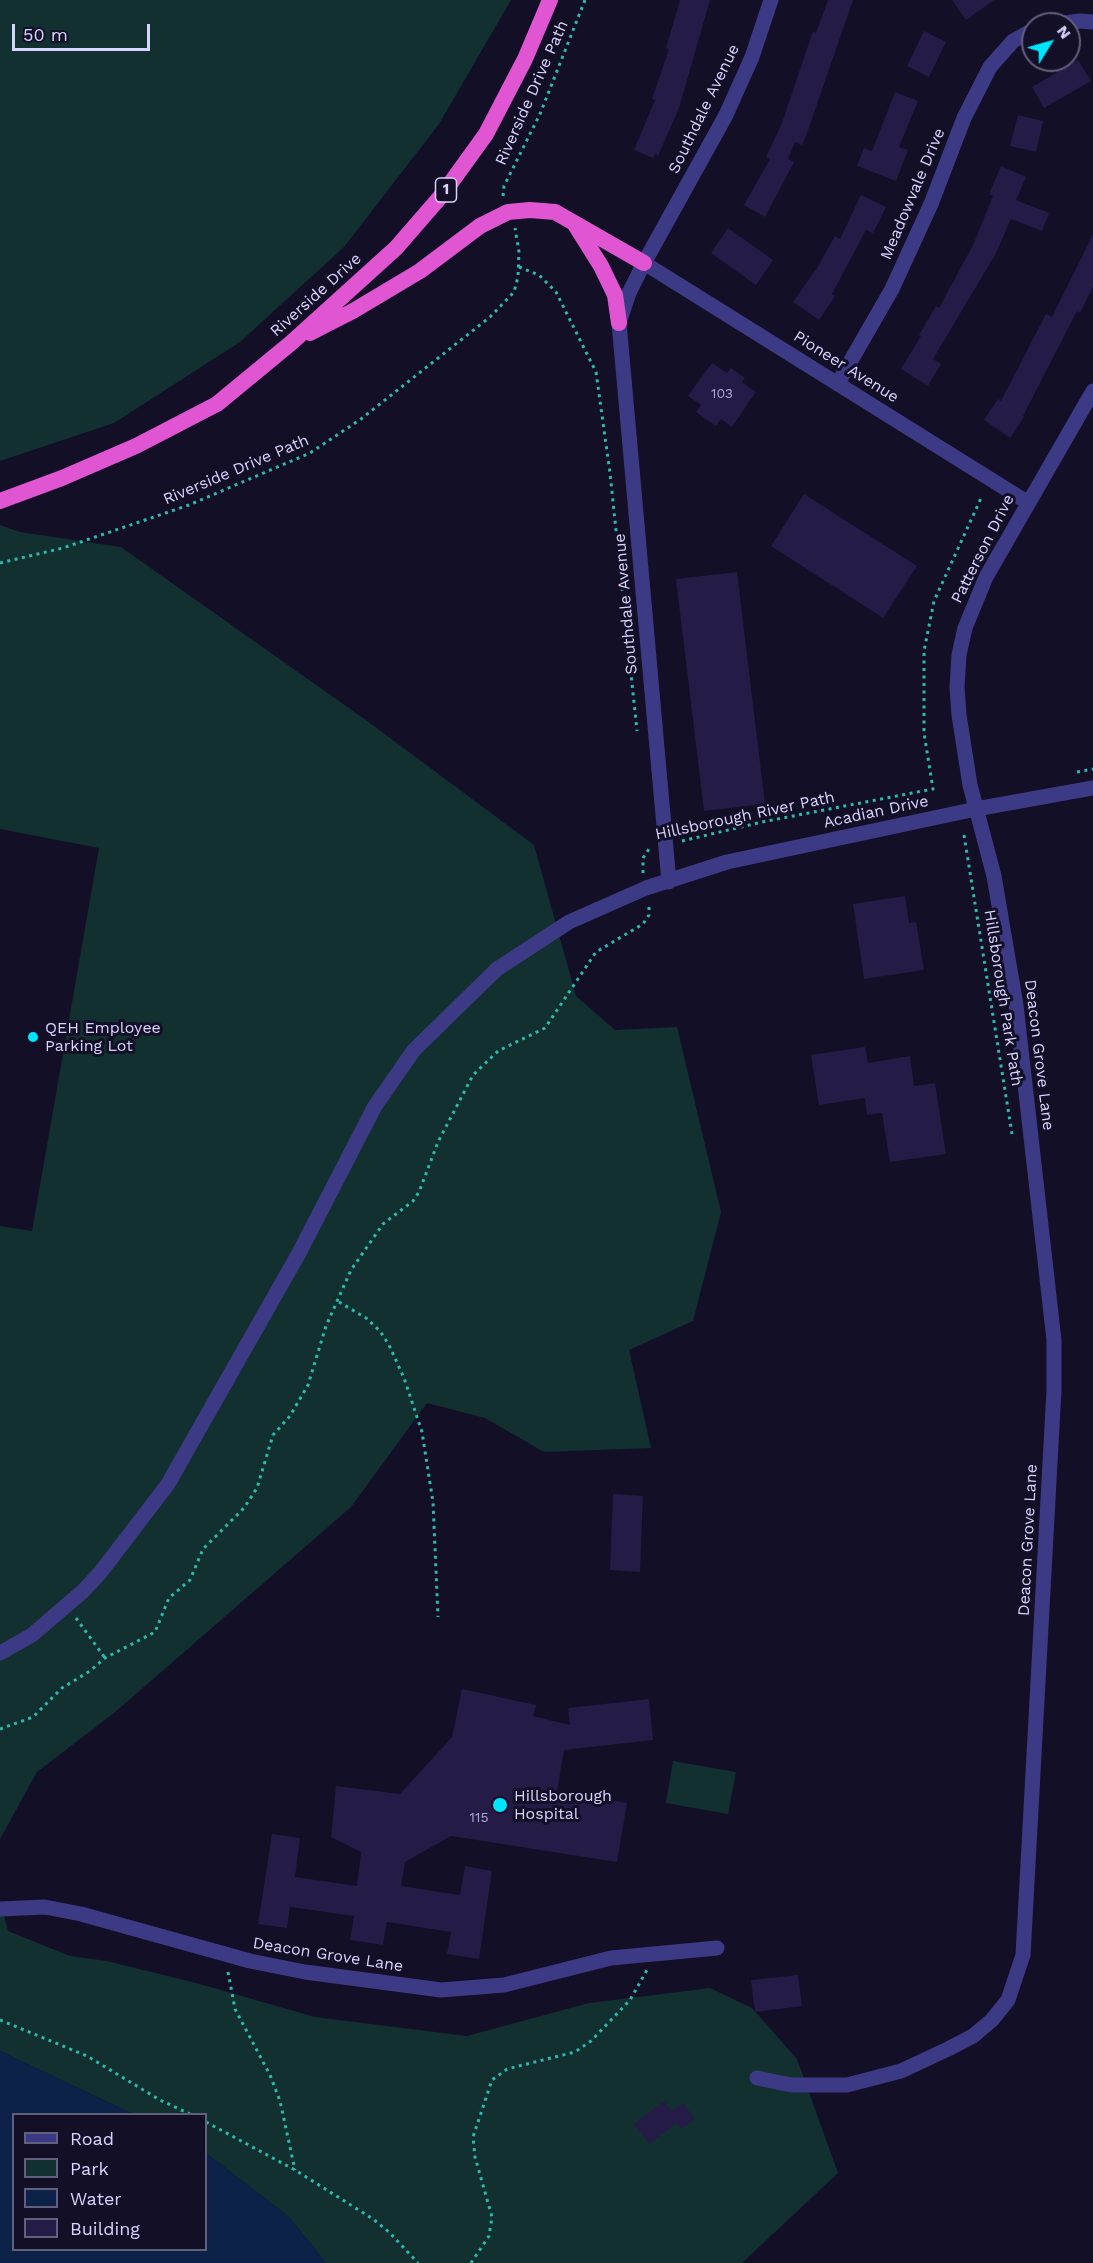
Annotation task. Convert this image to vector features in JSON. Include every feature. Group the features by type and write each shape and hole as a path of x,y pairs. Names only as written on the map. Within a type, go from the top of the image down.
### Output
{"highway":[{"name":"Riverside Drive","path":"0,501 62,478 136,446 218,404 291,343 396,248 442,195 486,134 525,59 550,0"},
{"path":"291,343 353,311 420,271 480,226 508,212 530,210 555,212 644,262"},
{"path":"572,220 601,266 615,295 620,323"}],"street":[{"name":"Southdale Avenue","path":"669,882 620,323 629,293 644,262 726,115 752,57 771,0"},
{"name":"Meadowvale Drive","path":"838,383 892,289 931,204 964,118 990,67 1013,41 1021,37"},
{"name":"Pioneer Avenue","path":"644,262 1027,502"},
{"name":"Patterson Drive","path":"976,809 959,715 959,655 974,603 1027,502 1093,391"},
{"name":"Acadian Drive","path":"0,1653 32,1635 66,1607 100,1573 168,1484 300,1253 375,1106 414,1050 458,1004 523,949 569,922 646,888 727,862 976,809 1093,788"},
{"name":"Deacon Grove Lane","path":"757,2078 791,2085 847,2085 902,2071 973,2036 992,2020 1008,2000 1023,1955 1054,1357 1016,1005 994,876 976,809"},
{"name":"Deacon Grove Lane","path":"0,1909 45,1907 81,1914 225,1954 305,1972 441,1989 504,1985 610,1958 717,1948"}],"path":[{"name":"Riverside Drive Path","path":"503,195 504,186 540,114 585,0"},
{"name":"Riverside Drive Path","path":"0,563 63,548 189,505 310,453 361,419 490,317 514,292 519,267 515,229"},
{"path":"519,267 539,275 556,292 596,372 609,463 638,735"},
{"name":"Hillsborough River Path","path":"674,843 762,822 933,789 924,733 924,651 934,601 982,496"},
{"name":"Hillsborough Park Path","path":"964,833 1014,1144"},
{"name":"Hillsborough River Path","path":"0,1729 33,1717 62,1688 90,1671 105,1658 155,1632 169,1598 190,1580 203,1549 250,1500 264,1469 273,1435 290,1416 308,1385 326,1326 339,1302 351,1270 382,1224 413,1201 419,1192 438,1142 473,1075 498,1051 545,1028 596,952 643,924 649,915 650,905 643,858 647,850 652,849"},
{"path":"339,1302 366,1318 380,1331 404,1378 422,1432 433,1502 438,1617"},
{"path":"66,1607 105,1658"},
{"path":"225,1954 235,2009 270,2075 280,2101 296,2170"},
{"path":"471,2263 489,2236 492,2217 475,2157 473,2137 492,2080 507,2069 532,2061 565,2056 591,2041 630,2000 654,1955"},
{"path":"0,2020 87,2056 186,2113"},
{"path":"207,2123 296,2170 373,2219 389,2232 418,2263"}],"green space":[{"path":"0,0 511,0 439,124 344,247 240,342 114,423 0,461"},
{"path":"0,525 20,532 121,547 370,723 534,845 576,996 615,1030 677,1027 721,1212 693,1321 629,1350 651,1448 544,1452 485,1418 427,1403 351,1507 114,1713 37,1772 0,1839 0,1226 32,1231 99,848 0,829"},
{"path":"673,1761 736,1772 728,1814 666,1803"},
{"path":"0,1899 8,1931 70,1956 107,1961 200,1984 315,2017 467,2036 589,2003 710,1988 752,2008 797,2059 838,2173 742,2263 326,2263 289,2217 207,2154 207,2113 131,2113 0,2051"}],"water":[{"path":"0,2051 131,2113 12,2113 12,2251 207,2251 207,2154 289,2217 326,2263 0,2263"}],"building":[{"path":"680,0 710,0 679,108 658,156 655,154 653,158 634,150 655,100 652,99 669,49 666,48"},
{"path":"828,0 853,0 806,136 802,145 795,142 788,159 794,162 765,217 744,205 770,159 766,157 782,123 813,31 816,33"},
{"path":"952,0 994,0 966,20"},
{"path":"924,31 946,42 929,77 907,66"},
{"path":"1081,65 1091,81 1044,108 1032,87 1058,72 1081,72"},
{"path":"895,92 918,101 899,147 908,150 896,181 857,166 864,148 872,151"},
{"path":"1018,115 1043,121 1036,152 1010,146"},
{"path":"1001,166 1026,177 1016,200 1049,213 1042,231 1011,219 995,255 933,359 941,364 928,386 901,369 936,306 939,308 973,245 993,196 989,194"},
{"path":"861,195 886,207 873,233 866,230 832,294 835,296 819,320 793,302 817,268 835,236 840,239"},
{"path":"728,228 773,260 756,285 711,253"},
{"path":"1093,234 1093,287 1080,313 1077,311 1024,417 1010,438 984,420 998,399 1001,401 1046,314 1052,317"},
{"path":"712,363 727,373 731,368 745,378 742,382 756,392 732,427 721,419 716,426 696,412 701,405 688,396"},
{"path":"804,494 917,566 883,618 771,546"},
{"path":"737,572 765,804 704,811 676,579"},
{"path":"905,896 909,923 916,922 924,970 864,979 853,904"},
{"path":"865,1047 868,1063 910,1056 914,1086 935,1083 946,1154 890,1162 882,1113 867,1115 865,1098 819,1105 811,1055"},
{"path":"613,1494 643,1496 640,1572 610,1570"},
{"name":"Hillsborough Hospital","path":"462,1689 536,1705 533,1716 570,1725 568,1708 649,1699 653,1740 564,1750 557,1791 627,1803 617,1862 451,1836 405,1862 401,1886 460,1895 465,1866 492,1871 479,1959 447,1954 451,1932 387,1922 383,1945 350,1940 354,1916 290,1907 287,1928 258,1924 272,1834 300,1838 295,1877 357,1886 361,1852 331,1837 336,1786 400,1794 452,1737"},
{"path":"798,1975 802,2006 755,2012 751,1980"},
{"path":"664,2101 671,2111 683,2103 695,2119 681,2129 677,2123 649,2144 634,2124"}],"place":[{"name":"QEH Employee Parking Lot","path":"33,1037"},
{"name":"Hillsborough Hospital","path":"500,1805"}]}
